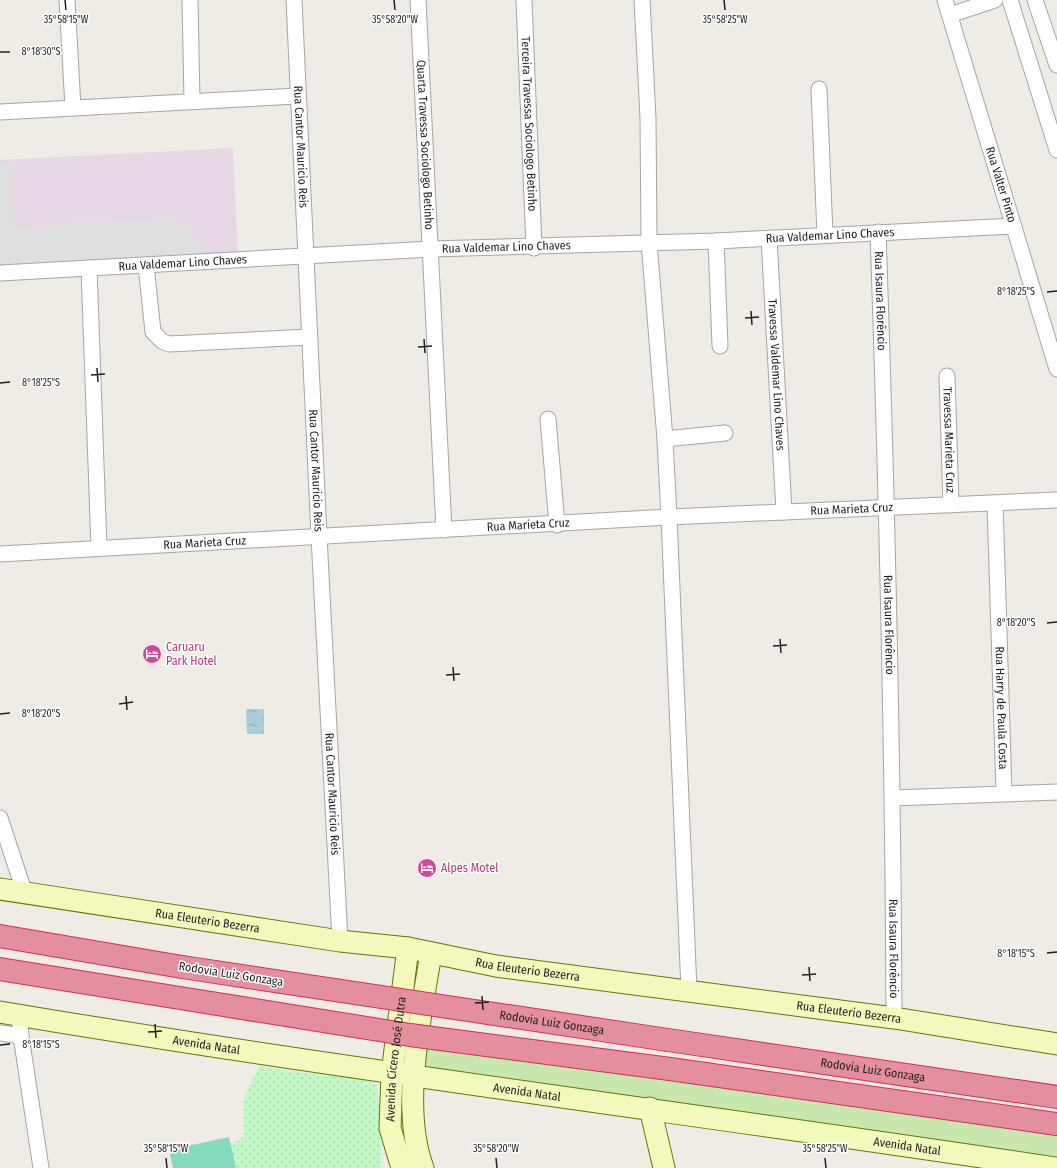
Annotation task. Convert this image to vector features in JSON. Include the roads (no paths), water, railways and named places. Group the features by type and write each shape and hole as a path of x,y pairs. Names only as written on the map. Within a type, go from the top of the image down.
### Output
{"highway":[{"name":"Rodovia Luiz Gonzaga","path":"0,936 182,967 1057,1097"},
{"path":"0,969 410,1035 670,1069 1057,1124"}],"street":[{"path":"67,0 73,108"},
{"path":"190,0 192,101"},
{"name":"Rua Cantor Mauricio Reis","path":"294,0 309,337 340,941"},
{"name":"Quarta Travessa Sociologo Betinho","path":"418,0 444,530"},
{"name":"Terceira Travessa Sociologo Betinho","path":"524,0 534,248"},
{"path":"642,0 648,118 648,242 665,439 689,990"},
{"name":"Rua Valter Pinto","path":"945,0 1057,369"},
{"path":"950,15 995,0"},
{"path":"1010,0 1057,150"},
{"path":"1035,0 1057,65"},
{"path":"820,89 825,236"},
{"path":"0,112 298,96"},
{"name":"Rua Valdemar Lino Chaves","path":"0,273 431,249 534,248 648,242 716,241 1014,226"},
{"name":"Rua Isaura Florêncio","path":"878,232 887,508 893,798 894,1018"},
{"name":"Travessa Valdemar Lino Chaves","path":"769,238 784,512"},
{"path":"716,241 720,346"},
{"path":"146,265 153,332 162,341 169,344 309,337"},
{"path":"90,268 99,548"},
{"name":"Travessa Marieta Cruz","path":"946,376 952,505"},
{"path":"548,419 556,525"},
{"path":"665,439 725,433"},
{"name":"Rua Marieta Cruz","path":"0,554 319,536 556,525 669,517 1057,500"},
{"name":"Rua Harry de Paula Costa","path":"995,503 1004,793"},
{"path":"893,798 1057,792"},
{"path":"0,818 25,894"},
{"name":"Rua Eleuterio Bezerra","path":"0,889 340,941 408,948 496,966 689,990 894,1018 1057,1044"},
{"name":"Avenida Cícero José Dutra","path":"402,1168 390,1128 392,1073 408,948"},
{"name":"Avenida Cícero José Dutra","path":"423,1168 418,1153 412,1113 418,1035 431,953"},
{"path":"10,1013 21,1036 41,1168"},
{"name":"Avenida Natal","path":"10,1013 415,1077 650,1108 1055,1168"},
{"path":"0,1033 21,1036"},
{"path":"650,1108 664,1168"}],"water":[{"path":"246,709 264,709 264,734 247,734"}],"place":[{"name":"Caruaru Park Hotel","path":"152,654"},
{"name":"Alpes Motel","path":"427,868"}]}
